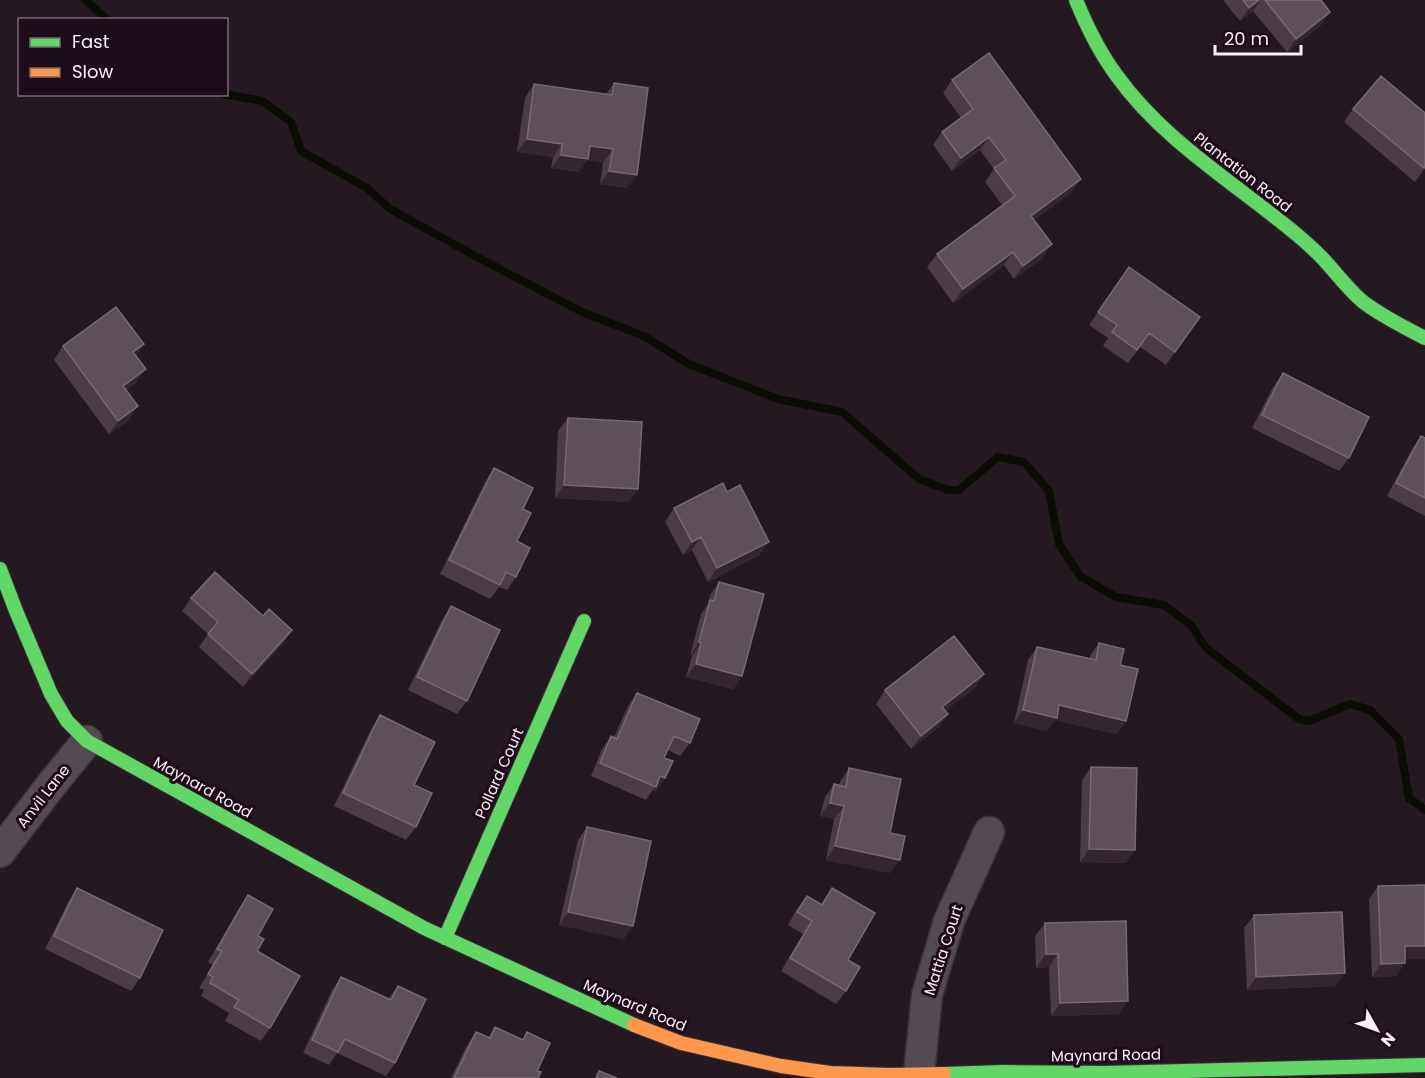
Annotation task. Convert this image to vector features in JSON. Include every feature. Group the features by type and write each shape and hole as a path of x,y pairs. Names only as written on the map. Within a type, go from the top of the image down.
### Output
{"street":[{"name":"Plantation Road","path":"1076,0 1089,31 1124,87 1151,116 1181,145 1306,242 1363,302 1425,338"},
{"name":"Maynard Road","path":"0,568 51,694 67,721 87,741 424,928 643,1029 681,1043 781,1066 830,1073 889,1075 1003,1072 1105,1075 1425,1065"},
{"name":"Pollard Court","path":"445,938 584,621"},
{"name":"Anvil Lane","path":"0,852 87,741"},
{"name":"Mattia Court","path":"919,1074 927,995 949,921 989,832"}],"building":[{"path":"1243,0 1259,0 1249,8"},
{"path":"1265,0 1321,0 1330,12 1296,39"},
{"path":"989,53 1081,179 1031,216 1052,244 1023,266 1013,252 963,289 937,254 1015,196 994,168 1006,160 989,137 961,158 942,132 973,109 952,80"},
{"path":"1381,76 1425,113 1424,168 1353,109"},
{"path":"614,83 648,88 637,175 609,171 613,149 590,146 588,159 561,155 562,144 527,139 534,84 612,95"},
{"path":"1129,267 1200,317 1175,352 1149,333 1137,350 1112,332 1117,325 1098,312"},
{"path":"116,307 144,344 133,352 146,369 123,386 138,406 118,421 63,346"},
{"path":"1283,373 1369,417 1349,458 1262,415"},
{"path":"568,418 642,422 638,489 564,485"},
{"path":"1421,436 1425,438 1425,498 1396,483"},
{"path":"494,468 533,488 523,509 531,513 517,541 530,548 516,577 506,572 500,585 449,560"},
{"path":"723,483 727,492 740,485 769,542 717,568 701,537 692,542 674,508"},
{"path":"215,572 263,616 269,609 292,630 252,674 208,634 218,622 191,598"},
{"path":"719,582 764,594 742,676 696,664 710,600 714,601"},
{"path":"451,606 500,630 467,701 417,677"},
{"path":"954,636 984,674 942,707 948,714 921,736 885,690"},
{"path":"1099,643 1124,649 1120,665 1138,669 1126,721 1059,705 1057,718 1023,710 1037,647 1096,660"},
{"path":"637,693 700,719 690,743 674,736 664,758 673,761 665,778 660,776 656,787 600,763 611,736 617,739"},
{"path":"380,715 435,742 414,785 432,793 416,827 343,793"},
{"path":"1091,767 1137,768 1135,850 1089,849"},
{"path":"849,768 901,779 890,833 905,836 900,860 835,846 844,806 830,803 834,784 846,787"},
{"path":"587,827 651,841 633,926 568,912"},
{"path":"1425,885 1425,946 1405,946 1405,963 1381,964 1378,886"},
{"path":"77,888 163,930 140,978 54,936"},
{"path":"832,888 875,913 848,960 860,967 846,991 790,958 812,921 797,912 807,896 822,905"},
{"path":"248,895 273,909 258,936 264,939 257,951 300,976 270,1028 234,1007 239,1000 210,983 213,977 208,974 222,951 217,949"},
{"path":"1342,912 1345,973 1256,977 1254,915"},
{"path":"1126,921 1128,1001 1060,1003 1058,954 1046,954 1045,923"},
{"path":"341,977 391,1000 398,986 426,999 395,1063 345,1039 338,1052 312,1040"},
{"path":"495,1027 523,1040 527,1032 550,1043 537,1071 541,1072 538,1078 454,1078 476,1032 490,1038"},
{"path":"599,1071 617,1078 596,1078"}],"waterway":[{"path":"85,0 106,18"},
{"path":"228,95 262,101 291,122 301,151 367,188 390,209 582,312 644,336 689,364 778,399 842,412 919,479 948,490 959,490 998,457 1024,462 1049,491 1059,544 1080,576 1116,597 1164,605 1191,625 1206,648 1299,719 1309,721 1350,704 1370,710 1399,739 1409,798 1425,810"}],"traffic: fast":[{"path":"1076,0 1094,40 1111,67 1136,100 1157,122 1204,163 1302,239 1320,255 1362,301 1425,338"},
{"path":"0,569 51,694 67,721 87,741 424,928 634,1025"},
{"path":"445,938 584,621"},
{"path":"944,1074 1105,1073 1425,1065"}],"traffic: slow":[{"path":"634,1025 681,1043 781,1066 830,1073 944,1074"}]}
